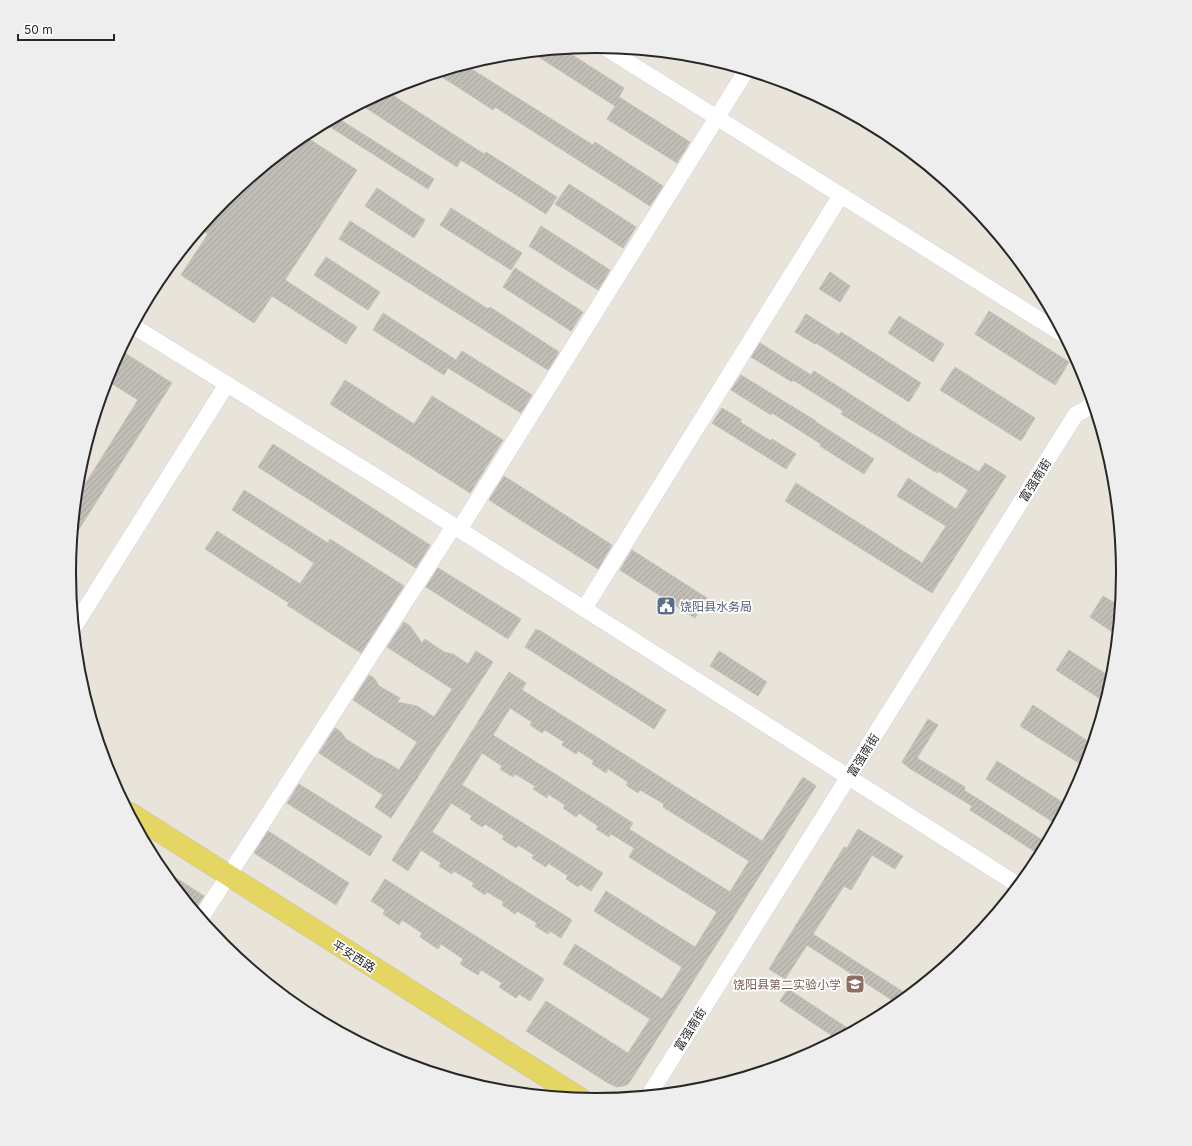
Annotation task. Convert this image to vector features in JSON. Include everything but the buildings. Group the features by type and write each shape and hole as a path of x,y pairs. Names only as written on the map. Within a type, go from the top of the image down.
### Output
{"main road":[{"name":"平安西路","path":"138,818 571,1092"}],"street":[{"path":"615,54 1055,329"},
{"path":"203,914 456,528 743,75"},
{"path":"584,609 841,195"},
{"path":"138,329 456,528 1014,883"},
{"path":"78,620 227,384"},
{"name":"富强南街","path":"652,1090 1076,414 1088,407"}],"place":[{"name":"饶阳县水务局","path":"666,606"},
{"name":"饶阳县第二实验小学","path":"855,984"}]}
